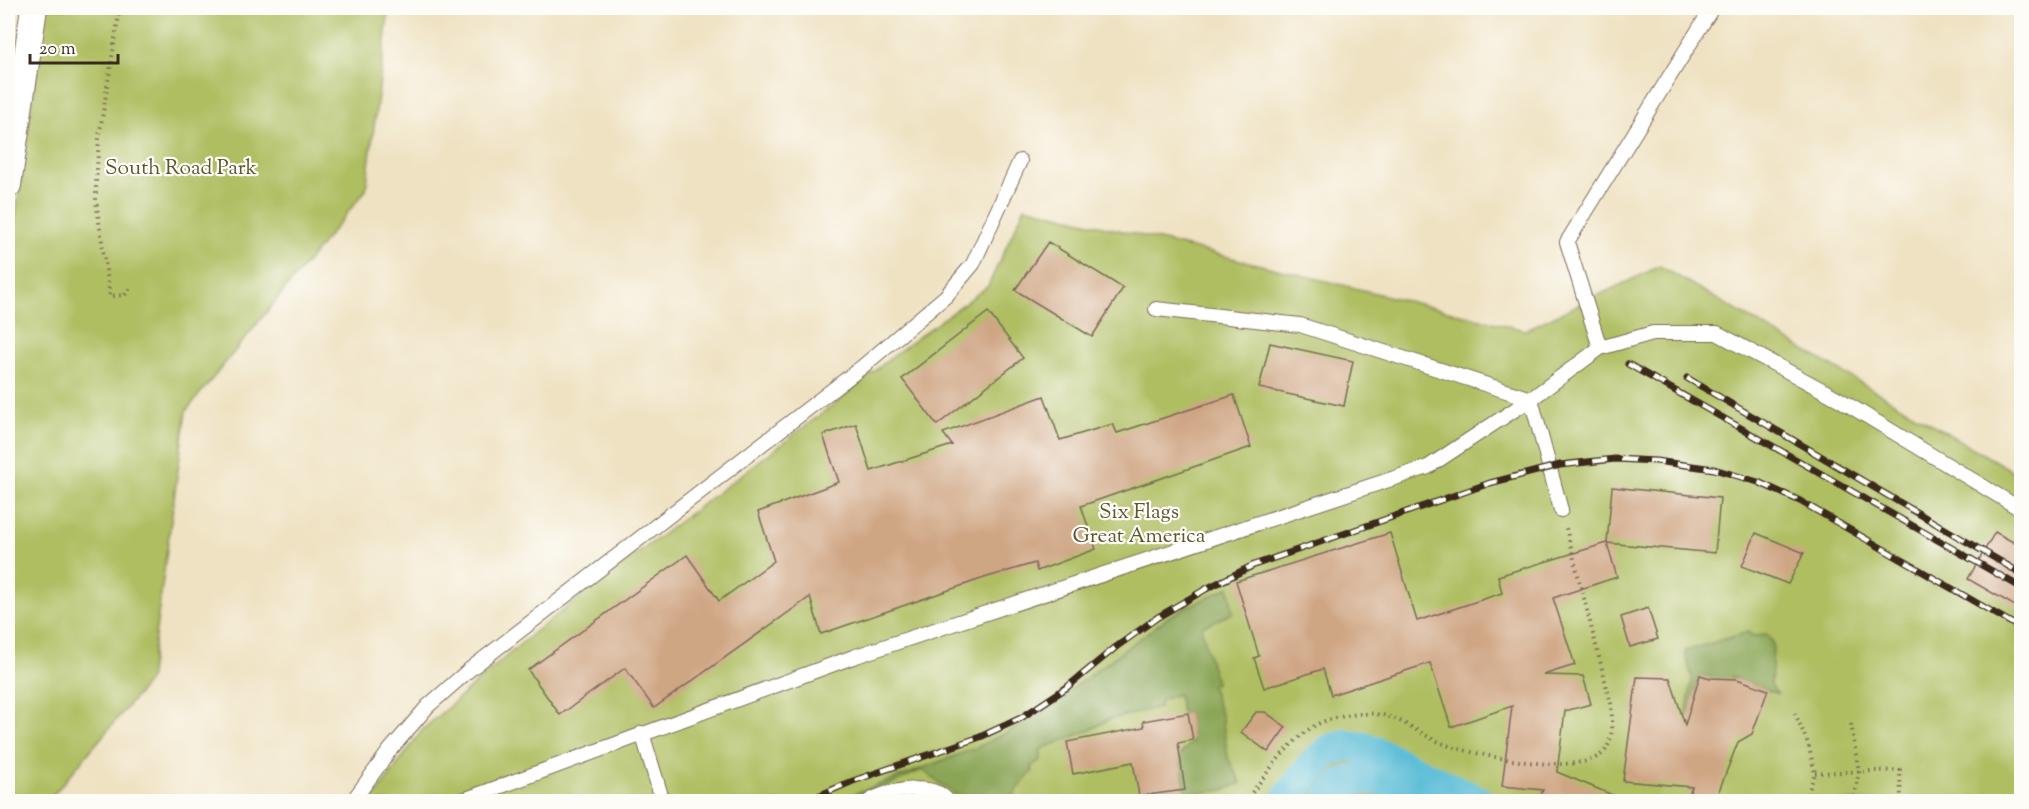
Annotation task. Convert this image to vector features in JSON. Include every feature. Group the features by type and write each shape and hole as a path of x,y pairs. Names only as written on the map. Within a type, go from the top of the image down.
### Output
{"street":[{"path":"8,185 34,8"}],"lane":[{"path":"1600,348 1567,242 1712,8"},
{"path":"352,801 390,750 428,706 469,670 862,367 946,296 973,264 1020,161"},
{"path":"1156,309 1300,325 1531,399"},
{"path":"458,801 853,657 1428,467 1531,399 1600,348 1653,333 1717,333 1838,398 2022,510"},
{"path":"1531,399 1561,510"},
{"path":"642,733 663,801"},
{"path":"868,801 878,795 909,789 937,792 949,801"}],"path":[{"path":"120,8 99,137 96,201 110,296 125,294 130,288"},
{"path":"1245,801 1298,738 1326,720 1355,714 1387,716 1444,744 1492,757 1538,764 1586,762 1597,758 1607,748 1612,725 1611,704 1561,510"},
{"path":"1795,713 1808,743 1815,773 1805,801"},
{"path":"1851,723 1859,772 1853,801"},
{"path":"1815,773 1900,770 1901,801"}],"green space":[{"name":"South Road Park","path":"45,8 389,8 366,190 186,411 149,681 48,801 8,802 8,269"},
{"name":"Six Flags Great America","path":"1025,207 1525,330 1660,266 2021,476 2021,801 371,802 422,730 533,633 837,402 895,354 988,286"},
{"path":"1229,587 1233,613 1201,627 1216,683 1211,685 1222,718 1228,758 1241,783 1224,790 1186,794 1180,755 1193,740 1188,713 1182,714 1178,694 1161,700 1160,707 1108,720 1090,730 1041,749 1041,760 1031,766 1033,771 1009,801 965,801 922,770 853,801 833,802 976,748 1029,721 1171,615"},
{"path":"1748,632 1753,636 1768,635 1773,643 1771,686 1778,694 1732,677 1729,684 1700,675 1690,709 1704,713 1703,715 1687,713 1692,678 1685,651"},
{"path":"1348,752 1370,756 1467,801 1298,801 1312,778 1330,758"}],"building":[{"path":"1048,242 1123,288 1092,337 1015,290"},
{"path":"988,312 1023,358 937,425 902,379"},
{"path":"1270,343 1353,361 1344,406 1259,388"},
{"path":"1234,395 1251,447 1081,506 1096,549 1037,571 1035,563 984,578 821,634 810,597 654,708 625,668 560,715 528,670 687,555 719,601 774,561 758,512 839,482 823,435 856,424 871,471 952,445 943,433 1044,396 1060,440 1113,424 1117,433"},
{"path":"1612,487 1720,498 1715,553 1607,543"},
{"path":"1995,532 2022,547 2022,610 1968,579"},
{"path":"1390,533 1417,621 1502,593 1498,576 1607,543 1617,577 1553,598 1575,665 1543,675 1583,676 1591,704 1565,711 1557,772 1627,801 1538,801 1543,790 1502,786 1512,706 1451,727 1430,663 1331,695 1323,669 1264,688 1254,658 1259,656 1236,581"},
{"path":"1756,533 1804,553 1788,584 1742,566"},
{"path":"1648,608 1658,639 1630,647 1621,617"},
{"path":"1700,675 1710,678 1737,679 1768,690 1752,734 1738,742 1715,801 1686,801 1692,787 1623,781 1637,677 1670,678 1685,725"},
{"path":"1256,712 1265,712 1286,727 1268,752 1241,732"},
{"path":"1188,713 1193,740 1178,743 1185,790 1139,796 1133,762 1073,774 1067,742 1144,727 1143,721"}],"waterway":[{"path":"1285,802 1312,766 1328,751 1345,745 1366,748 1479,802"},
{"path":"1328,802 1331,795 1348,782 1370,778 1389,782 1431,800"}],"railway":[{"path":"1628,364 2022,588"},
{"path":"1687,378 2022,574"},
{"path":"804,802 853,781 980,737 1021,718 1066,688 1116,647 1158,617 1254,565 1490,483 1560,465 1615,459 1656,461 1714,469 1758,482 1800,501 2022,629"}]}
